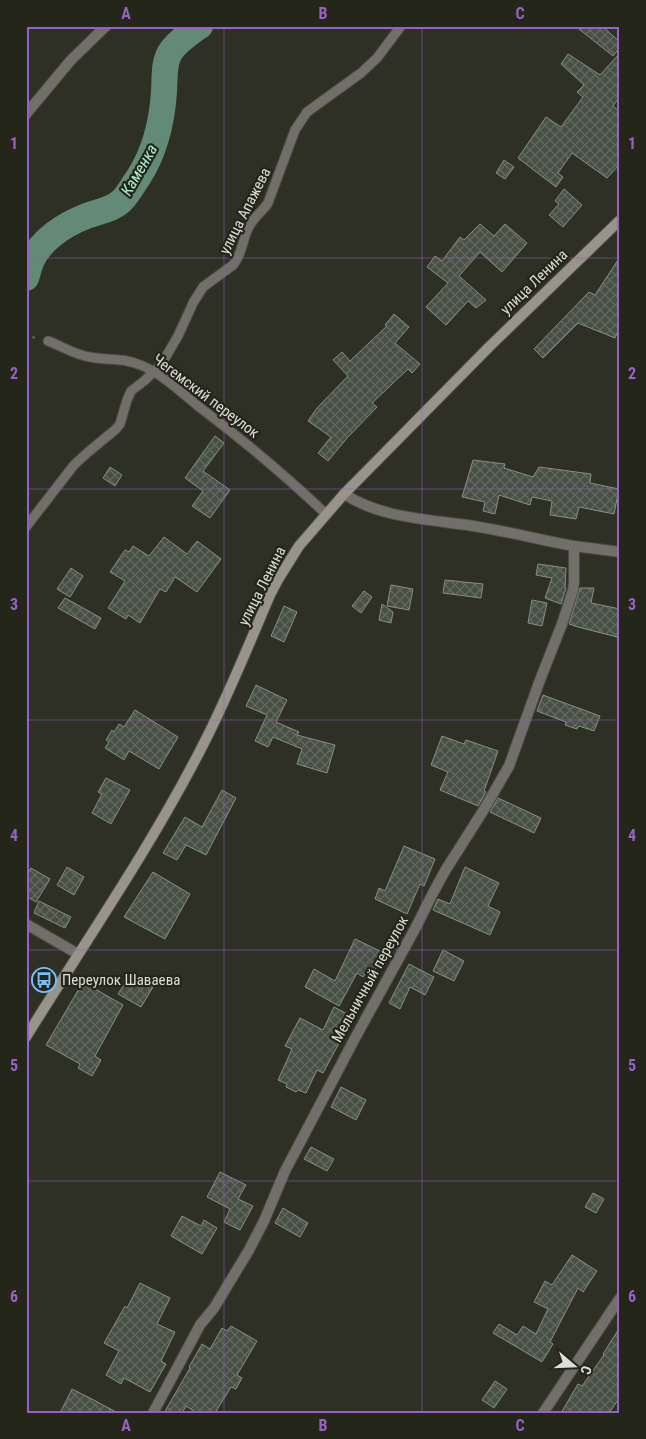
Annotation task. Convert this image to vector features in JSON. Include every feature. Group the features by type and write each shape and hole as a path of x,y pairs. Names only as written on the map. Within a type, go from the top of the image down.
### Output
{"street":[{"path":"26,114 71,60 106,26"},
{"name":"улица Ленина","path":"26,1037 150,838 205,741 279,578 299,546 344,494 490,346 620,220"},
{"path":"344,494 369,507 390,514 472,526 574,546 620,552"},
{"name":"Мельничный переулок","path":"153,1413 200,1325 214,1308 249,1250 264,1221 289,1162 416,927 432,893 509,766 540,680 553,651 573,590 575,576 574,546"},
{"path":"26,924 78,954"},
{"path":"543,1413 620,1298"}],"lane":[{"name":"улица Апажева","path":"26,527 74,465 120,424 125,404 131,391 161,365 178,336 200,290 236,261 244,246 250,225 268,202 295,130 301,120 313,107 354,78 377,58 401,26"},
{"name":"Чегемский переулок","path":"48,341 63,346 76,354 91,358 122,359 145,367 168,382 279,470 326,514"}],"building":[{"path":"575,26 602,26 620,42 620,47 613,56"},
{"path":"620,53 620,96 613,106 620,112 620,164 607,178 572,153 558,173 563,177 556,187 518,158 546,117 561,127 583,97 577,92 584,85 561,64 568,54 600,75"},
{"path":"504,160 514,167 505,179 496,173"},
{"path":"564,189 582,205 563,227 549,215 559,204 555,201"},
{"path":"480,224 494,236 505,224 527,243 502,272 480,252 459,276 486,300 476,308 468,301 446,325 426,307 448,283 427,267 435,256 442,261 460,237 464,240"},
{"path":"620,257 620,327 615,338 578,323 543,358 534,349 589,292 595,295"},
{"path":"394,314 409,327 395,343 420,364 412,373 408,369 372,403 377,407 328,461 318,453 331,437 308,421 317,408 348,376 333,360 342,352 350,361 387,326 385,325"},
{"path":"215,436 224,443 203,471 230,490 210,518 192,506 203,491 185,478"},
{"path":"473,460 505,464 504,468 533,477 539,467 591,474 590,483 619,489 614,514 579,507 576,519 550,515 552,501 532,497 530,505 499,495 495,514 483,511 485,502 462,497"},
{"path":"110,467 122,475 115,486 103,478"},
{"path":"164,537 187,554 197,541 221,559 197,592 175,577 166,592 160,589 140,623 128,615 126,619 108,608 125,581 110,572 125,550 129,552 133,546 149,556"},
{"path":"538,564 566,568 566,588 561,604 545,598 552,578 536,575"},
{"path":"71,568 83,576 70,597 57,589"},
{"path":"445,580 483,584 481,598 443,593"},
{"path":"391,585 413,589 409,610 387,606"},
{"path":"580,588 594,588 591,603 620,609 620,625 617,637 569,624"},
{"path":"364,591 372,597 361,613 352,606"},
{"path":"65,598 101,618 95,629 58,608"},
{"path":"532,600 547,603 542,626 528,623"},
{"path":"382,604 393,612 391,623 379,620"},
{"path":"284,606 297,612 284,642 271,636"},
{"path":"256,685 287,700 276,722 299,732 297,735 335,745 327,773 297,764 302,749 273,737 268,747 255,741 267,715 246,706"},
{"path":"543,695 600,716 594,731 579,726 577,729 565,725 566,722 537,711"},
{"path":"135,710 178,737 159,769 129,751 124,760 105,748 109,742 106,740 112,730 114,732 119,724 124,727"},
{"path":"442,736 464,744 466,740 498,751 484,791 486,792 478,806 440,790 448,772 431,765"},
{"path":"106,778 130,790 111,824 92,813 102,794 98,792"},
{"path":"222,790 236,798 206,855 186,845 177,860 163,853 185,817 202,827"},
{"path":"498,798 541,818 534,833 490,812"},
{"path":"404,846 435,859 424,886 420,884 407,914 375,899 379,888 385,891"},
{"path":"67,867 84,877 74,895 57,885"},
{"path":"465,867 499,883 488,906 500,912 490,935 433,910 438,899 450,904"},
{"path":"31,868 50,879 36,902 26,896 26,876"},
{"path":"153,872 190,894 165,939 124,917"},
{"path":"39,901 71,917 65,928 34,913"},
{"path":"355,939 384,953 372,976 366,973 363,977 357,973 339,1006 305,987 314,969 335,981"},
{"path":"443,950 464,961 454,981 433,971"},
{"path":"409,964 434,977 425,995 410,987 400,1009 389,1003"},
{"path":"131,974 153,987 141,1007 118,994"},
{"path":"83,982 123,1005 95,1056 101,1060 92,1076 78,1068 80,1064 46,1045"},
{"path":"334,1007 353,1017 323,1073 317,1070 306,1093 298,1090 296,1092 286,1087 287,1084 278,1080 292,1049 285,1046 300,1018 323,1030"},
{"path":"341,1087 366,1100 356,1120 331,1107"},
{"path":"311,1147 334,1159 327,1171 304,1159"},
{"path":"220,1172 246,1185 238,1199 253,1206 240,1230 224,1222 230,1209 207,1197"},
{"path":"593,1193 604,1199 596,1213 585,1207"},
{"path":"283,1208 308,1223 300,1237 275,1223"},
{"path":"182,1216 201,1226 204,1220 217,1228 202,1254 171,1236"},
{"path":"572,1255 597,1271 583,1292 578,1288 550,1342 553,1344 542,1362 493,1333 499,1324 517,1335 523,1326 536,1334 548,1309 534,1302 545,1281 552,1285"},
{"path":"140,1283 170,1298 157,1324 175,1332 161,1361 166,1364 150,1392 124,1378 121,1384 106,1375 119,1351 104,1343 125,1306 127,1308"},
{"path":"231,1326 257,1341 237,1375 242,1378 236,1389 231,1387 215,1413 197,1413 186,1406 182,1413 164,1413 202,1344 210,1349 222,1328 227,1331"},
{"path":"620,1327 620,1397 609,1413 561,1413 578,1384 582,1386 604,1355"},
{"path":"495,1381 507,1389 494,1408 482,1400"},
{"path":"72,1389 88,1397 118,1413 60,1413"}],"waterway":[{"name":"Каменка","path":"26,278 36,253 54,234 76,220 115,206 122,201 129,191 144,168 157,136 168,55 174,47 200,26"}],"place":[{"name":"Переулок Шаваева","path":"44,980"}]}
